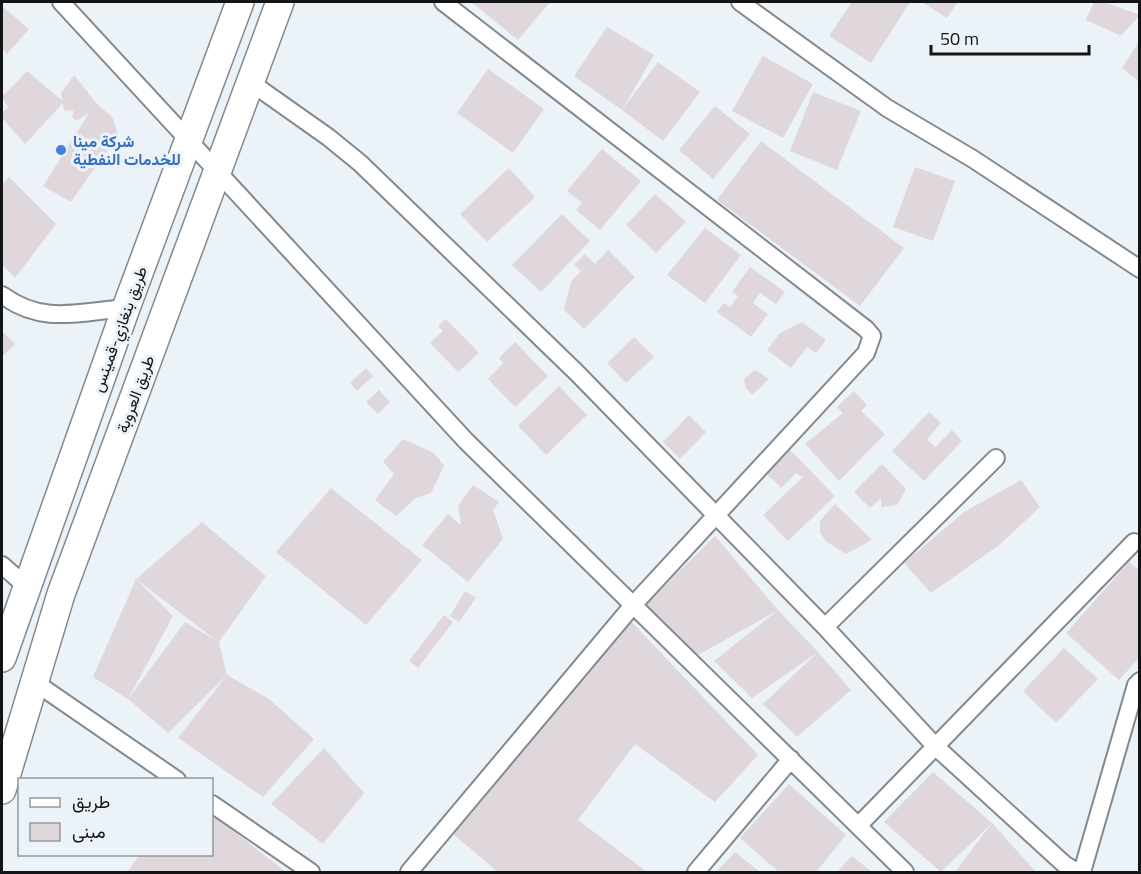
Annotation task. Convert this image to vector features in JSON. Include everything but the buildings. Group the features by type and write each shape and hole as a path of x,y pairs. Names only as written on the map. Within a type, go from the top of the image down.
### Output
{"main road":[{"name":"طريق بنغازي-قمينس","path":"2,658 126,308 240,2"},
{"name":"طريق العروبة","path":"2,790 61,594 280,2"}],"street":[{"path":"61,2 466,441 634,604 707,679 859,825 905,873"},
{"path":"409,873 634,604 866,353 872,336 866,329 443,2"},
{"path":"740,2 887,108 973,159 1140,269"},
{"path":"250,82 328,137 360,163 577,374 825,627 936,747 1064,864 1079,873 1136,685 1140,681"},
{"path":"2,295 17,306 43,315 126,308"},
{"path":"825,627 996,458"},
{"path":"859,825 1134,542"},
{"path":"2,565 26,586"},
{"path":"33,681 174,778"},
{"path":"696,873 791,759"},
{"path":"213,805 311,873"}],"place":[{"name":"شركة مينا للخدمات النفطية","path":"61,150"}]}
